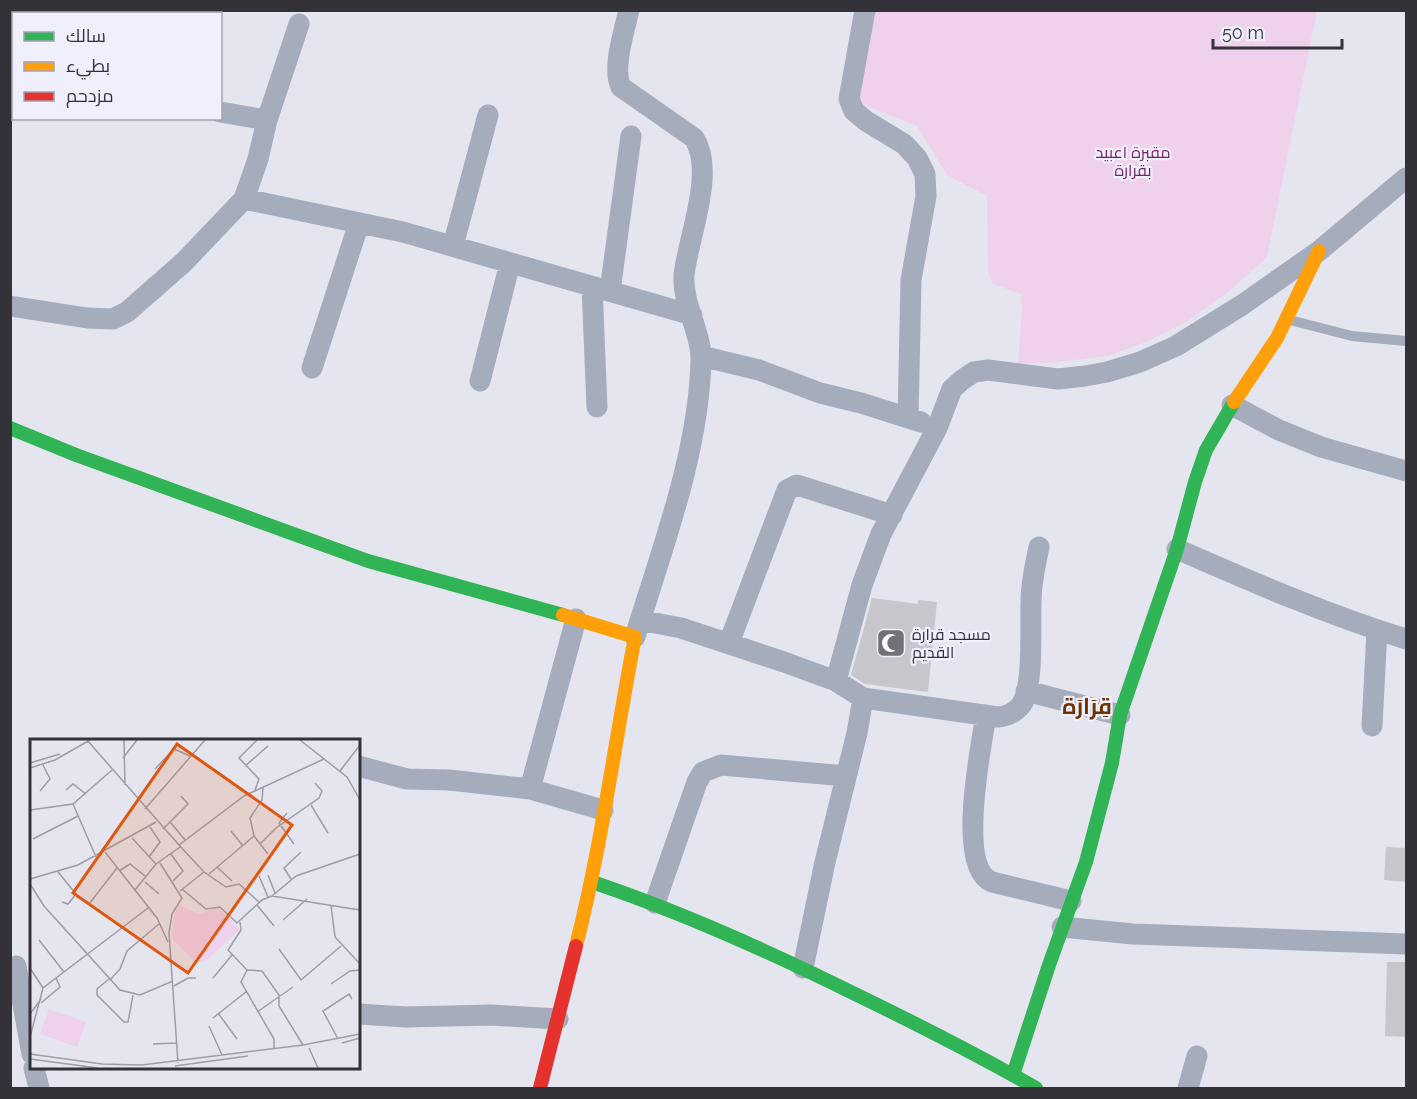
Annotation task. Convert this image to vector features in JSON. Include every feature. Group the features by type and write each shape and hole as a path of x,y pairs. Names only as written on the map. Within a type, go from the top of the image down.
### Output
{"street":[{"path":"540,1089 592,882 603,810 638,628 660,561 691,441 699,397 701,356 684,285 686,257 702,177 701,153 699,145 689,134 621,87 618,80 618,65 629,10"},
{"path":"865,10 849,99 854,111 866,121 904,144 917,158 925,174 926,196 911,280 908,418"},
{"path":"10,306 87,318 113,319 136,306 184,262 244,199 299,24"},
{"path":"222,112 267,120"},
{"path":"453,246 488,115"},
{"path":"597,407 601,289 631,136"},
{"path":"836,681 862,585 881,534 937,428 952,390 962,380 974,372 987,370 1058,379 1107,372 1140,362 1176,346 1319,251 1407,178"},
{"path":"244,199 359,223 453,246 692,315"},
{"path":"312,368 359,223"},
{"path":"1013,1075 1086,862 1112,763 1120,715 1177,549 1206,450 1232,405 1277,338 1319,251"},
{"path":"480,381 510,263"},
{"path":"701,356 759,370 820,393 937,428"},
{"path":"1232,405 1279,430 1321,447 1407,471"},
{"path":"10,428 76,456 368,561 576,619 638,628 681,628 836,681 863,698 998,717 1012,713 1022,703 1026,691 1032,636 1030,601 1039,547"},
{"path":"729,643 787,490 797,485 892,515"},
{"path":"1177,549 1265,587 1377,630 1407,639"},
{"path":"530,789 576,619"},
{"path":"1372,726 1377,630"},
{"path":"1026,691 1120,715"},
{"path":"803,968 857,734 863,698"},
{"path":"986,715 974,800 977,867 985,880 1071,901"},
{"path":"655,903 697,782 703,772 721,765 846,776"},
{"path":"360,767 407,779 467,782 530,789 603,810"},
{"path":"592,882 678,912 803,968 944,1037 1036,1089"},
{"path":"1062,927 1133,934 1407,944"},
{"path":"19,966 30,1040"},
{"path":"360,1014 406,1017 491,1015 558,1019"},
{"path":"1188,1089 1197,1056"},
{"path":"34,1069 39,1089"}],"lane":[{"path":"1286,319 1352,336 1407,341"}],"green space":[{"name":"مقبرة اعبيد بقرارة","path":"870,11 1317,11 1267,257 1233,288 1189,320 1146,342 1107,356 1018,364 1021,294 993,284 988,271 987,196 947,175 917,126 859,103"}],"building":[{"path":"872,598 918,604 918,600 937,602 928,692 865,684 851,675"},
{"path":"1386,847 1407,848 1407,882 1384,880"},
{"path":"1387,962 1407,962 1407,1037 1385,1036"}],"traffic: fast":[{"path":"1013,1075 1086,862 1112,763 1120,715 1177,549 1195,482 1206,450 1234,402"},
{"path":"10,428 76,455 368,561 563,615"},
{"path":"592,882 692,919 789,962 922,1027 1036,1088"}],"traffic: slow":[{"path":"1234,402 1277,338 1319,251"},
{"path":"563,615 635,637 601,831 576,946"}],"traffic: jam":[{"path":"540,1088 576,946"}],"place":[{"name":"مسجد قرارة القديم","path":"891,643"}],"district":[{"name":"قِرَارَة","path":"1087,706"}]}
